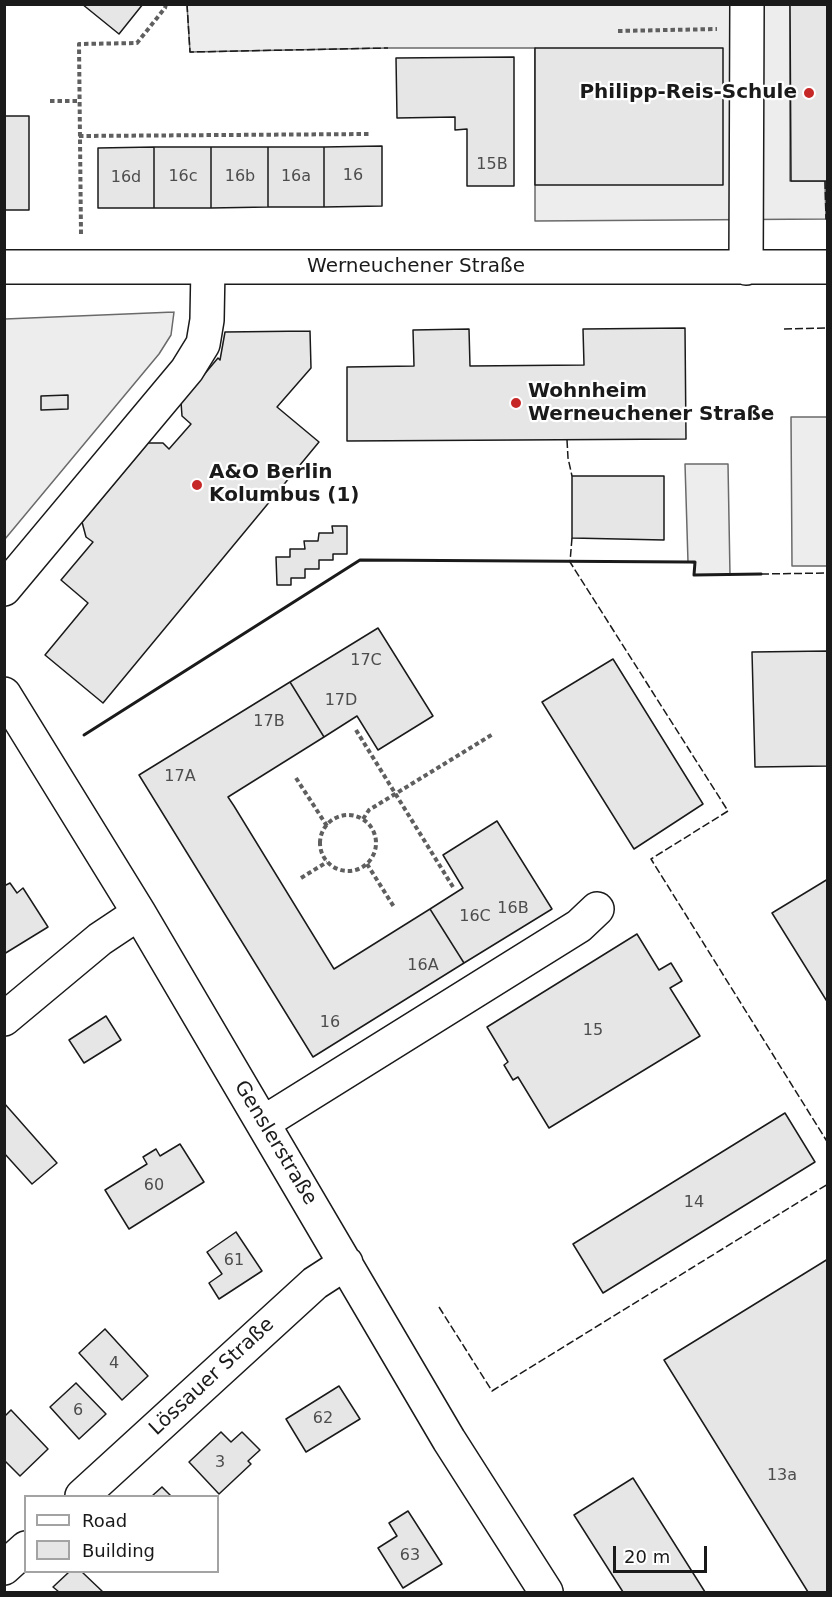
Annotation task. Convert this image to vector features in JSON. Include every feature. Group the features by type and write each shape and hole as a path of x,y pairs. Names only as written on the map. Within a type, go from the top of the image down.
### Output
{"street":[{"path":"746,268 747,16"},
{"name":"Werneuchener Straße","path":"4,267 828,267"},
{"path":"4,589 187,370 203,344 207,320 208,267"},
{"name":"Genslerstraße","path":"4,694 139,913 449,1440 546,1593"},
{"path":"263,1123 579,926 597,909"},
{"path":"4,1019 100,939 139,913"},
{"name":"Lössauer Straße","path":"84,1495 315,1283 346,1263"},
{"path":"4,1568 24,1550"}],"path":[{"path":"81,234 79,44 137,43 166,4"},
{"path":"618,30 747,16"},
{"path":"50,101 79,101"},
{"path":"79,136 369,134"},
{"path":"357,730 453,887"},
{"path":"363,819 369,810 493,734"},
{"path":"296,778 327,825"},
{"path":"345,815 354,815 363,819 375,833 377,843 375,852 367,864 346,872 327,862 320,849 320,839 327,825 345,815"},
{"path":"301,878 327,862"},
{"path":"367,864 394,907"}],"shaded area":[{"path":"187,5 790,5 790,181 825,181 826,219 535,221 535,48 190,52"},
{"path":"174,312 171,335 159,354 5,539 5,319"},
{"path":"791,417 827,417 827,566 792,566"},
{"path":"685,464 728,464 730,575 694,575 695,563 688,562"}],"building":[{"path":"82,4 143,4 119,34"},
{"name":"Philipp-Reis-Schule","path":"790,4 828,4 828,181 791,181"},
{"path":"535,48 723,48 723,185 535,185"},
{"path":"514,57 514,186 467,186 467,129 455,130 455,117 397,118 396,58"},
{"path":"4,116 29,116 29,210 4,210"},
{"path":"382,146 382,206 324,207 324,147"},
{"path":"154,147 154,208 98,208 98,148"},
{"path":"154,147 211,147 211,208 154,208"},
{"path":"211,147 268,147 268,207 211,208"},
{"path":"268,147 324,147 324,207 268,207"},
{"name":"Wohnheim Werneuchener Straße","path":"685,328 686,439 347,441 347,367 414,366 413,330 469,329 470,366 584,365 583,329"},
{"name":"A&O Berlin Kolumbus (1)","path":"310,331 311,368 277,407 319,442 103,703 45,655 88,603 61,580 93,542 86,537 82,522 148,443 163,443 169,449 191,424 182,416 181,402 218,358 220,360 225,332"},
{"path":"68,395 68,409 41,410 41,396"},
{"path":"572,476 664,476 664,540 572,538"},
{"path":"332,526 347,526 347,554 333,554 333,560 319,560 319,569 305,569 305,578 291,578 291,585 277,585 276,557 290,557 290,549 305,549 304,541 318,541 319,533 333,533"},
{"path":"378,628 433,716 378,750 357,716 324,737 290,682"},
{"path":"828,651 828,766 755,767 752,652"},
{"path":"613,659 703,804 634,849 542,702"},
{"path":"290,682 324,737 228,797 334,969 430,909 464,963 313,1057 139,775"},
{"path":"497,821 552,909 464,963 430,909 463,888 443,855"},
{"path":"828,879 828,1003 772,913"},
{"path":"10,883 17,893 23,888 48,927 4,954 4,886"},
{"path":"637,934 659,970 671,963 682,981 670,988 700,1036 549,1128 518,1077 513,1080 504,1065 508,1062 487,1027"},
{"path":"106,1016 121,1040 84,1063 69,1040"},
{"path":"4,1103 57,1163 32,1184 4,1153"},
{"path":"785,1113 815,1162 603,1293 573,1244"},
{"path":"180,1144 204,1182 129,1229 105,1190 147,1164 143,1157 156,1149 160,1156"},
{"path":"236,1232 262,1271 219,1299 209,1283 222,1274 207,1252"},
{"path":"828,1259 828,1592 808,1592 664,1360"},
{"path":"105,1329 148,1376 122,1400 79,1353"},
{"path":"76,1383 106,1414 79,1439 50,1407"},
{"path":"339,1386 360,1419 306,1452 286,1419"},
{"path":"11,1410 48,1449 20,1476 4,1460 4,1413 6,1415"},
{"path":"221,1432 231,1442 242,1432 260,1450 248,1461 251,1464 219,1494 189,1462"},
{"path":"633,1478 705,1592 623,1592 574,1515"},
{"path":"162,1487 170,1495 153,1495"},
{"path":"408,1511 442,1564 403,1588 378,1548 397,1536 389,1523"},
{"path":"68,1573 83,1573 103,1592 59,1592 53,1587"}],"fence":[{"path":"187,4 190,52 388,48"},
{"path":"825,181 826,219 828,219"},
{"path":"784,329 828,328"},
{"path":"567,440 572,476"},
{"path":"572,538 570,562 728,811 651,859 828,1143"},
{"path":"761,574 828,573"},
{"path":"439,1307 492,1391 828,1184"}],"wall":[{"path":"84,735 360,560 695,562 694,575 761,574"}],"place":[{"name":"Philipp-Reis-Schule","path":"809,93"},
{"name":"Wohnheim Werneuchener Straße","path":"516,403"},
{"name":"A&O Berlin Kolumbus (1)","path":"197,485"}]}
